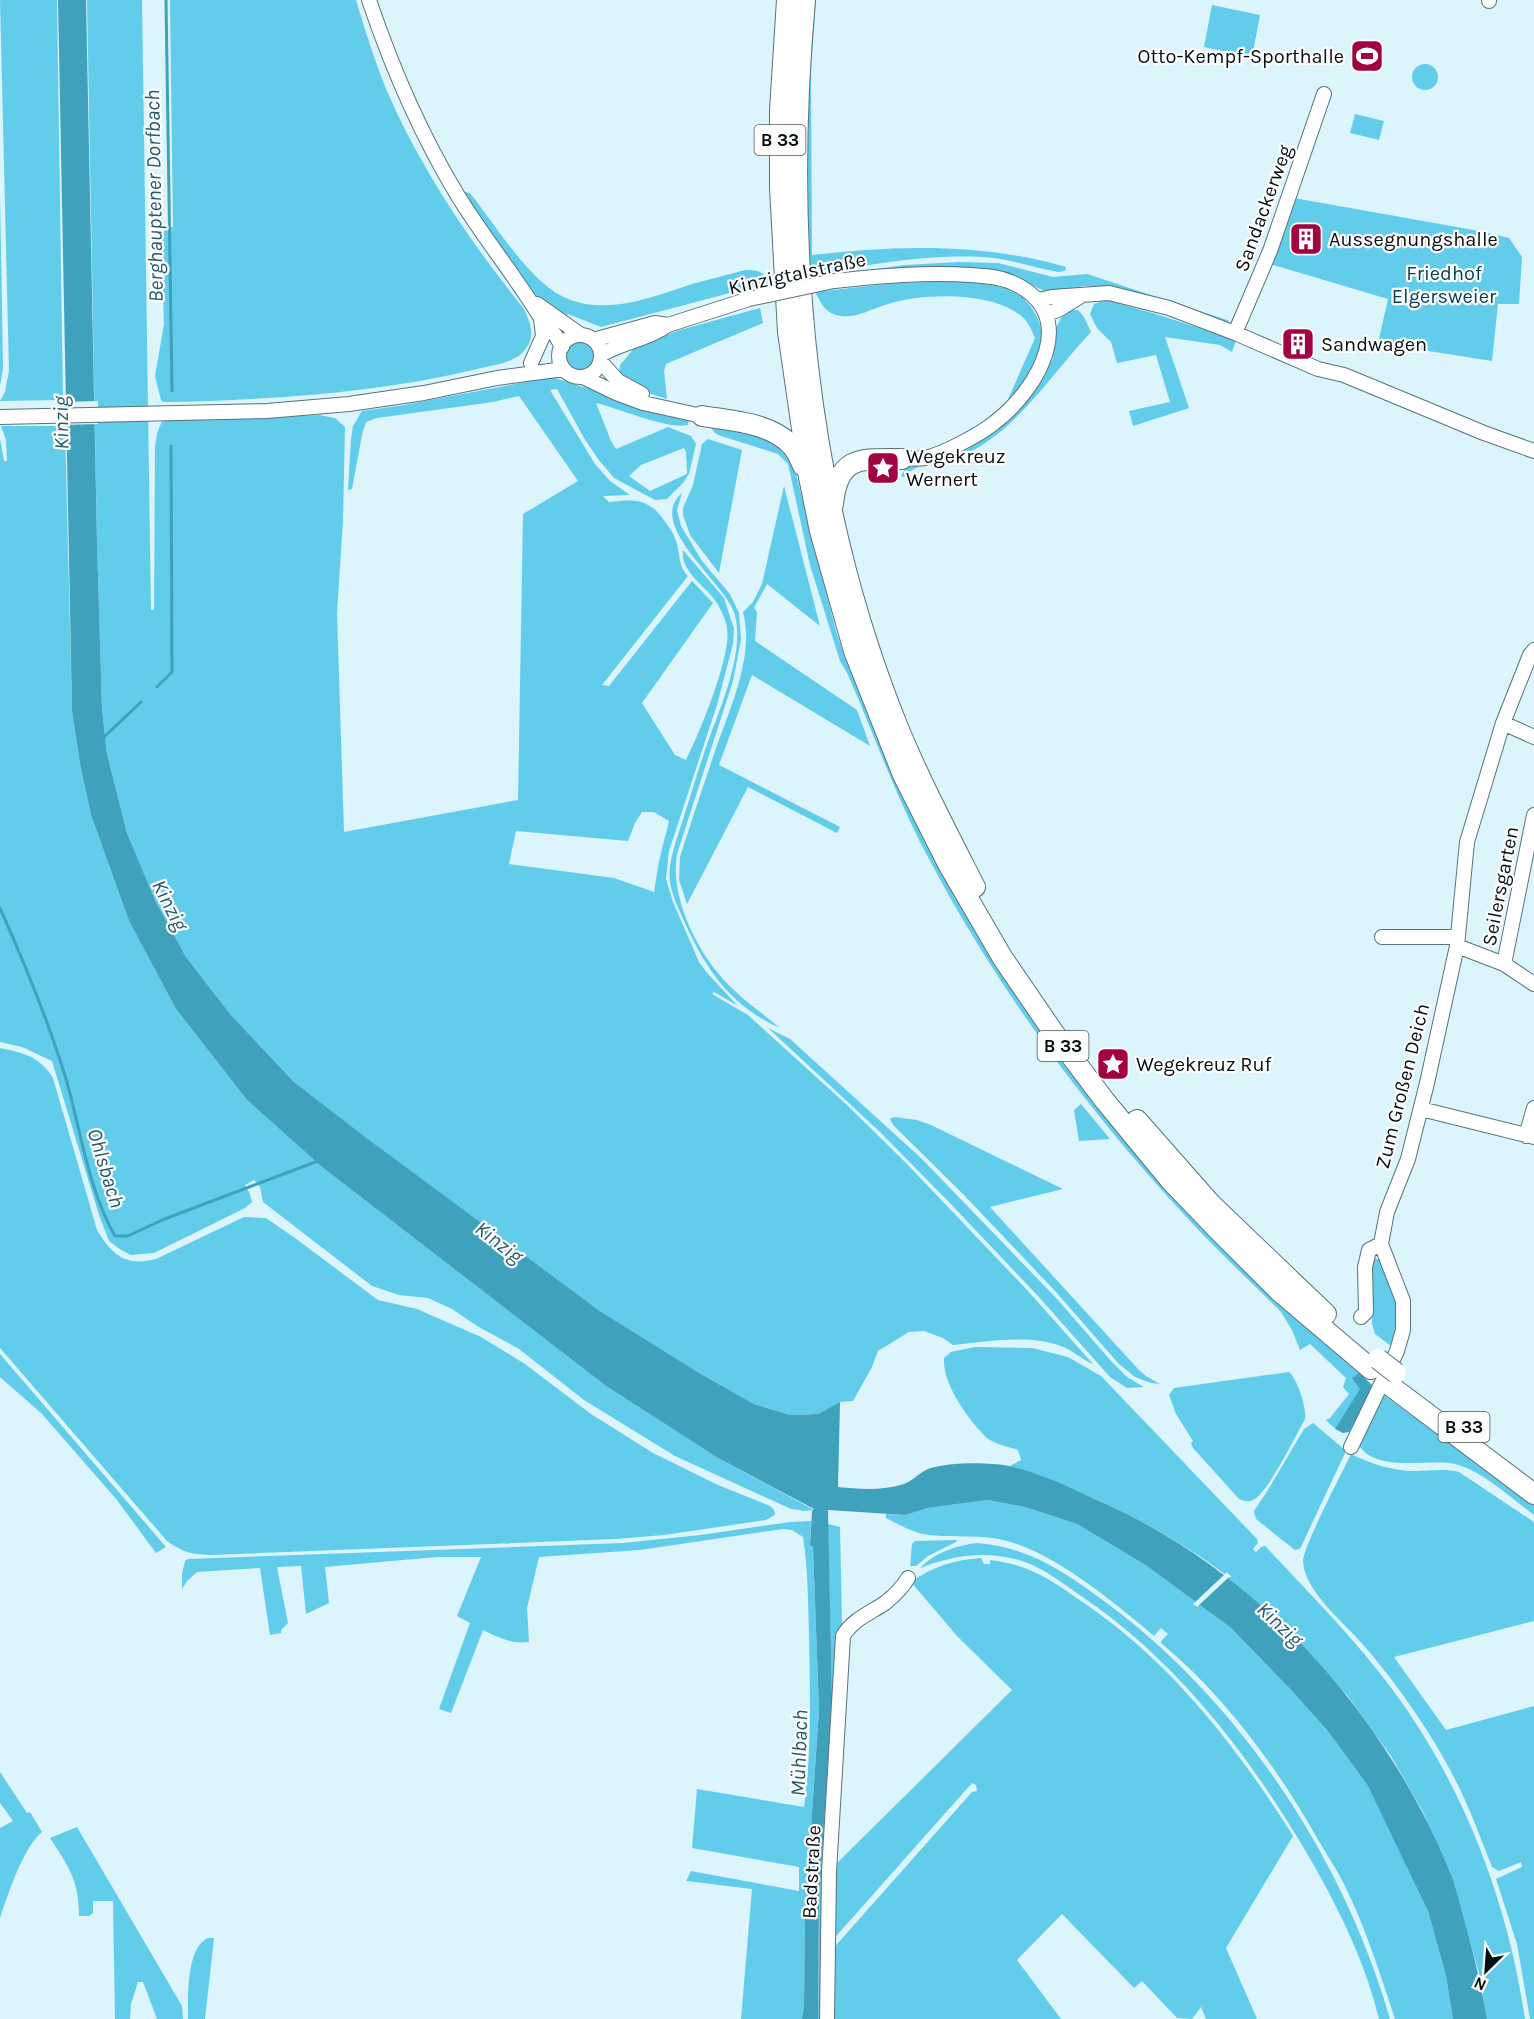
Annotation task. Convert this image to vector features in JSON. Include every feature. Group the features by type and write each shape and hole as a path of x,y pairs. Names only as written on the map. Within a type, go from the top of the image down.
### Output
{"highway":[{"name":"B 33","path":"786,0 780,110 780,199 788,332 809,477 820,531 854,651 895,755 942,854 1002,957 1056,1036 1170,1180 1279,1291 1375,1364 1534,1494"},
{"name":"B 33","path":"805,0 798,85 798,239 807,360 816,431 832,513 857,606 897,724 936,811 981,897 1060,1022 1149,1134 1211,1204 1375,1364"},
{"name":"B 33","path":"702,416 756,426 779,435 793,447 809,477"},
{"path":"832,513 834,488 842,470 851,462 866,459 902,459"},
{"name":"B 33","path":"1392,1378 1534,1480"}],"street":[{"path":"369,0 393,67 433,150 464,205 507,270 556,336 564,369 572,375 583,376 616,393 643,403 702,416"},
{"name":"Sandackerweg","path":"1235,333 1270,251 1324,94"},
{"name":"Kinzigtalstraße","path":"601,358 609,350 657,333 668,325 749,299 834,280 919,274 986,276 1009,281 1038,300 1046,314"},
{"path":"1038,300 1109,293 1169,308 1235,333 1318,369 1328,378 1355,388 1385,392 1484,434 1534,451"},
{"path":"902,459 925,458 955,445 994,423 1029,385 1041,366 1048,348 1049,333 1046,314 1058,310 1083,295"},
{"path":"528,297 597,344 601,358 618,381 627,388 657,401 690,404 700,410 702,416"},
{"path":"531,363 543,336 541,318"},
{"name":"Kinzigtalstraße","path":"587,338 655,323 668,325"},
{"path":"497,378 559,351 569,338 587,338"},
{"path":"618,381 613,367 622,346"},
{"path":"583,376 594,372 601,358"},
{"path":"0,417 267,411 349,404 424,393 497,378 564,369"},
{"name":"Zum Großen Deich","path":"1361,1317 1366,1312 1365,1267 1369,1250 1381,1244 1387,1212 1408,1159 1421,1109 1457,941 1467,842 1503,723 1534,650"},
{"path":"1503,723 1534,737"},
{"name":"Seilersgarten","path":"1504,964 1534,815"},
{"path":"1382,937 1457,941 1504,964 1534,984"},
{"path":"1421,1109 1530,1137 1534,1108"},
{"path":"1352,1448 1398,1351 1403,1330 1403,1301 1381,1244"},
{"name":"Badstraße","path":"827,2019 829,1872 843,1636 849,1626 900,1590 908,1578"}],"green space":[{"path":"0,0 57,0 63,400 0,401 5,392 9,371"},
{"path":"87,0 142,0 151,610 154,610 155,447 162,421 319,415 335,418 345,427 343,520 337,614 344,832 518,800 523,514 578,481 519,396 493,402 377,418 366,422 352,489 348,490 353,426 362,411 552,377 662,412 689,418 688,425 679,426 643,418 596,403 616,449 668,427 691,436 696,444 689,474 683,483 667,499 655,500 614,478 584,438 557,389 550,390 595,464 610,481 630,495 603,496 609,502 626,500 652,507 674,535 681,563 688,576 602,685 609,686 692,581 713,603 642,703 675,755 686,760 699,733 720,675 727,640 722,612 690,572 683,558 683,550 724,598 734,629 733,644 717,705 669,851 666,879 673,902 699,962 738,1006 714,992 712,994 748,1015 847,1105 905,1162 1028,1291 1093,1364 1049,1342 1007,1340 953,1345 943,1338 924,1331 909,1332 878,1351 853,1401 840,1402 818,1414 790,1415 754,1404 600,1311 364,1137 294,1082 231,1015 186,957 156,902 127,833 107,754 102,709","holes":["684,448 687,474 650,491 629,476 641,465","642,812 654,812 669,821 654,892 614,878 509,864 516,831 628,841"]},
{"path":"170,0 356,0 383,80 415,149 466,232 524,309 529,320 531,336 524,351 514,359 500,364 399,384 289,397 163,402 155,376 164,324 161,227 173,227"},
{"path":"809,0 816,0 811,71 812,255 908,248 972,250 1035,259 1066,267 1065,271 1058,272 994,258 948,257 875,264 805,277"},
{"path":"1212,5 1260,15 1252,57 1204,47"},
{"path":"1425,64 1434,68 1438,77 1434,86 1425,90 1416,86 1412,77 1416,68"},
{"path":"1355,114 1384,121 1379,140 1350,133"},
{"path":"465,192 470,193 513,251 542,282 559,295 577,302 615,305 634,302 745,270 763,274 768,283 601,327 568,314 563,320 526,286 464,197"},
{"path":"0,193 3,368 0,386"},
{"name":"Friedhof Elgersweier","path":"1294,198 1509,238 1522,257 1519,304 1498,304 1492,361 1378,343 1388,299 1270,264"},
{"path":"958,262 998,263 1053,277 1087,274 1230,321 1221,322 1110,288 1083,286 1053,292 1044,291 1012,275 993,270 855,272 905,265"},
{"path":"962,281 997,286 1017,293 1031,307 1040,325 1040,350 1036,362 1006,404 1035,338 1020,315 990,302 954,296 900,301 855,315 843,316 828,312 815,292 895,283"},
{"path":"1106,300 1236,340 1232,352 1220,345 1165,337 1189,408 1133,426 1129,411 1170,402 1156,355 1117,363 1111,342 1097,328 1090,314 1094,304"},
{"path":"760,308 763,323 666,364 664,371 667,399 626,383 619,373 620,365 636,346 680,330"},
{"path":"1072,310 1078,310 1091,332 1008,425 970,452 954,459 921,466 904,477 901,476 907,466 959,451 1041,380 1053,358 1056,328 1061,318"},
{"path":"580,342 591,346 595,357 591,368 580,372 569,368 565,357 569,346"},
{"path":"709,425 767,432 790,450 844,655 997,965 1321,1338 1373,1386 1349,1432 1339,1430 1326,1420 1349,1394 1343,1387 1346,1378 1310,1344 1300,1350 1281,1312 1191,1222 1152,1179 1077,1088 1042,1041 977,944 910,822 840,661 810,565 788,464 778,454 721,436 715,433"},
{"path":"1,426 65,426 72,711 80,764 91,815 129,921 176,1009 247,1100 322,1167 606,1386 718,1458 814,1510 791,1509 675,1456 584,1400 519,1349 452,1309 428,1298 399,1295 372,1286 263,1202 260,1187 254,1180 245,1185 252,1202 245,1208 154,1253 131,1255 109,1241 52,1061 22,1047 0,1042 0,439 4,461 7,461 6,440"},
{"path":"708,439 742,450 719,573 690,535 683,515 683,508 693,485 702,444"},
{"path":"784,486 820,626 767,584 754,608 757,612 755,641 857,710 870,746 752,675 719,765 840,827 837,833 748,787 687,904 679,880 680,857 739,683 746,647 743,612 753,602 762,584"},
{"path":"682,493 677,510 681,526 702,561 730,594 739,613 741,640 733,681 677,854 678,890 690,928 710,963 739,995 780,1028 747,1009 711,971 692,939 670,882 670,867 675,846 729,681 737,645 734,612 690,553 673,520 673,506"},
{"path":"768,1028 790,1039 921,1158 1058,1300 1111,1361 1127,1377 1144,1387 1127,1388 1110,1377 1037,1295 948,1201 880,1132"},
{"path":"0,1048 36,1060 53,1078 97,1230 108,1246 121,1257 136,1261 156,1259 244,1217 266,1218 378,1300 417,1309 481,1337 525,1364 591,1414 653,1453 718,1485 770,1506 775,1515 766,1520 664,1535 616,1539 212,1555 188,1552 172,1545 0,1348"},
{"path":"1081,1104 1110,1139 1079,1141 1074,1110"},
{"path":"894,1117 917,1120 931,1125 1063,1189 990,1207 1138,1369 1160,1384 1135,1377 1118,1363 1056,1292 964,1195 893,1125 890,1119"},
{"path":"1375,1258 1381,1261 1398,1303 1400,1326 1391,1346 1375,1334 1372,1324 1371,1262"},
{"path":"975,1347 1032,1348 1068,1357 1101,1376 1257,1539 1258,1543 1253,1549 1256,1552 1265,1546 1331,1616 1377,1670 1417,1726 1440,1764 1479,1846 1507,1931 1525,2019 1487,2019 1479,1973 1449,1869 1422,1810 1391,1756 1347,1695 1222,1572 1197,1555 1146,1524 1093,1498 1010,1466 1021,1460 1018,1450 987,1438 965,1412 947,1379 944,1358 951,1352"},
{"path":"0,1354 166,1547 156,1553 117,1500 42,1414 0,1377"},
{"path":"1289,1372 1301,1394 1305,1419 1266,1487 1253,1500 1239,1499 1193,1448 1191,1443 1193,1441 1176,1414 1169,1395 1174,1388"},
{"path":"1381,1393 1534,1505 1534,1515 1482,1476 1460,1465 1438,1462 1387,1462 1365,1453 1358,1444"},
{"path":"1313,1423 1344,1449 1345,1453 1300,1549 1295,1550 1256,1519 1254,1511 1304,1429"},
{"path":"1351,1454 1363,1460 1395,1469 1459,1472 1534,1522 1534,1621 1394,1657 1446,1730 1534,1706 1534,2019 1530,2019 1517,1944 1496,1879 1522,1867 1521,1862 1499,1871 1492,1867 1465,1800 1433,1740 1380,1665 1318,1596 1305,1573 1303,1561 1309,1541"},
{"path":"988,1500 1025,1507 1077,1524 1147,1566 1231,1628 1327,1730 1368,1786 1428,1911 1446,1976 1453,2019 1395,2019 1366,1935 1353,1902 1336,1869 1287,1789 1250,1736 1208,1687 1161,1643 1168,1634 1161,1628 1154,1636 1084,1581 1026,1547 988,1538 923,1534 886,1518 886,1514 906,1515 927,1508"},
{"path":"811,1521 810,1545 813,1546 819,1710 805,1917 802,2019 741,2019 752,1889 686,1881 691,1871 799,1891 799,1867 692,1848 697,1789 804,1807 810,1698 808,1585 803,1537 792,1530 783,1529 640,1550 539,1557 527,1608 529,1642 506,1640 483,1630 451,1713 439,1709 470,1623 457,1616 481,1557 437,1557 325,1567 329,1603 306,1614 301,1566 277,1567 288,1623 281,1633 270,1635 260,1568 197,1572 182,1589 182,1574 185,1561 188,1559 623,1543"},
{"path":"828,1524 840,1527 842,1622 823,2019 818,2019 819,1902 832,1697"},
{"path":"957,1540 928,1556 916,1566 910,1566 912,1544 915,1541"},
{"path":"977,1543 995,1545 1029,1555 1089,1590 1153,1641 1199,1685 1242,1734 1280,1787 1315,1842 1345,1900 1370,1959 1390,2019 1379,2019 1365,1973 1347,1929 1302,1845 1257,1775 1206,1710 1149,1650 1062,1582 1038,1568 1022,1561 983,1555 958,1557 920,1568 932,1558 946,1551"},
{"path":"981,1558 984,1564 990,1564 990,1560 1004,1562 1029,1570 1051,1581 1084,1603 1146,1652 1174,1680 1225,1739 1249,1770 1293,1836 1226,1948 1257,2019 1206,2019 1201,2007 1192,2019 1177,2018 1142,1981 1134,1988 1062,1914 1017,1960 1061,2019 831,2019 830,1952 972,1792 977,1791 976,1785 972,1783 830,1943 835,1865 1012,1690 957,1636 911,1582 945,1565"},
{"path":"0,1772 42,1832 22,1860 0,1918 0,1828 13,1821 0,1803"},
{"path":"77,1827 182,2006 183,2019 157,2019 143,1982 138,1982 131,2004 130,2019 115,2019 113,1901 93,1901 93,1913 89,1916 79,1916 79,1904 72,1875 50,1838"},
{"path":"208,1938 214,1938 205,2019 188,2019 192,1962 201,1943"}],"water":[{"name":"Kinzig","path":"58,0 86,0 97,542 102,709 107,754 127,833 156,902 186,957 231,1015 294,1082 600,1311 754,1404 790,1415 818,1414 840,1402 838,1487 888,1488 907,1483 928,1469 957,1464 1009,1466 1046,1477 1106,1504 1162,1533 1215,1568 1265,1609 1310,1654 1352,1702 1389,1755 1421,1810 1454,1883 1476,1965 1487,2019 1453,2019 1446,1976 1428,1911 1368,1786 1327,1730 1291,1690 1231,1628 1147,1566 1077,1524 1025,1507 988,1500 927,1508 906,1515 828,1510 832,1697 819,1902 818,2019 802,2019 805,1917 819,1710 813,1547 810,1545 814,1509 718,1458 606,1386 322,1167 247,1100 176,1009 129,921 91,815 72,711"},
{"path":"1359,1373 1373,1386 1349,1432 1343,1433 1335,1429 1360,1389 1352,1378"}],"pier":[{"path":"98,401 98,424 62,425 62,402"},
{"path":"1226,1572 1232,1577 1229,1577 1197,1607 1193,1604 1225,1574"}],"waterway":[{"name":"Berghauptener Dorfbach","path":"166,0 172,391"},
{"name":"Berghauptener Dorfbach","path":"157,687 172,672 171,446"},
{"name":"Berghauptener Dorfbach","path":"103,738 141,702"},
{"name":"Ohlsbach","path":"0,908 52,1035 98,1199 115,1236 128,1236 162,1220 318,1161"}],"place":[{"name":"Otto-Kempf-Sporthalle","path":"1367,56"},
{"name":"Aussegnungshalle","path":"1306,239"},
{"name":"Sandwagen","path":"1298,344"},
{"name":"Wegekreuz Wernert","path":"883,468"},
{"name":"Wegekreuz Ruf","path":"1113,1064"}],"water label":[{"name":"Mühlbach","path":"799,1753"}]}
